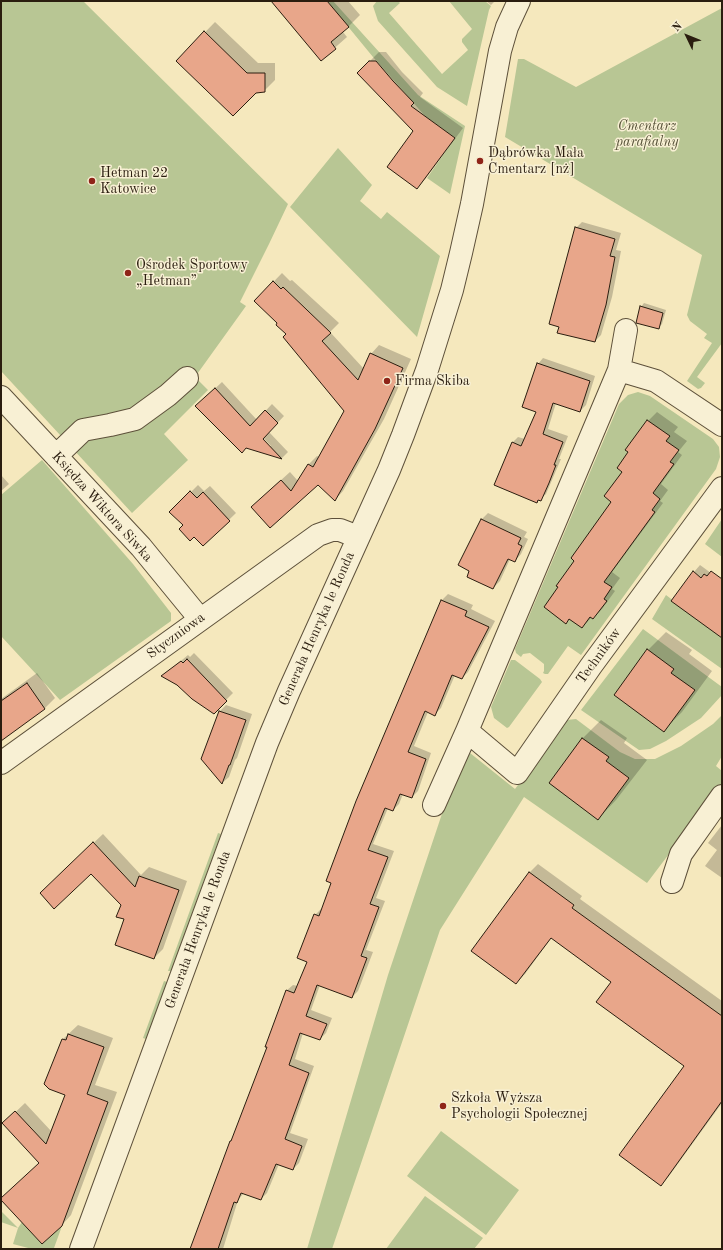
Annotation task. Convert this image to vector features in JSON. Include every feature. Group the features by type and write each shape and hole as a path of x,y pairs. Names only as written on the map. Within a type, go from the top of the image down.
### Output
{"street":[{"name":"Generała Henryka le Ronda","path":"81,1249 267,743 403,435 425,376 457,272 472,204 500,51 507,27 519,1"},
{"path":"434,805 467,731 619,370 626,330"},
{"path":"619,370 656,381 722,425"},
{"path":"56,456 83,430 135,419 168,395 187,378"},
{"name":"Księdza Wiktora Siwka","path":"1,397 141,547 200,619"},
{"name":"Techników","path":"467,731 517,773 591,666 722,488"},
{"name":"Styczniowa","path":"1,763 318,535 332,530 340,530 358,537"},
{"path":"672,882 680,854 722,796"}],"green space":[{"name":"Ośrodek Sportowy „Hetman”","path":"1,1 83,1 288,204 240,302 246,306 195,377 208,390 164,434 188,460 132,513 1,371"},
{"path":"327,1 333,1 418,95 465,126 450,194 427,178 455,138 425,116 373,57"},
{"path":"377,1 398,1 400,3 389,13 442,74 468,50 462,42 462,39 472,29 449,1 485,1 491,6 467,106 437,87 378,21 373,6"},
{"name":"Cmentarz parafialny","path":"722,8 722,343 697,377 705,383 698,389 687,381 712,343 704,338 707,334 690,321 687,315 702,255 505,137 518,59 524,59 576,87"},
{"path":"338,148 372,185 360,201 381,219 387,212 440,256 417,337 290,207"},
{"path":"638,392 650,396 713,439 719,447 720,457 716,469 581,655 568,646 548,674 545,674 543,673 544,664 530,653 523,654 521,657 516,653 515,649 619,404 628,395"},
{"path":"42,460 133,564 171,613 171,621 60,700 1,636 1,495"},
{"path":"722,519 722,557 705,544"},
{"path":"666,595 722,638 722,669 652,619"},
{"path":"643,629 722,687 722,695 701,718 666,741 650,749 639,750 581,710"},
{"path":"511,660 515,660 542,682 507,728 494,718 491,707"},
{"path":"722,715 722,756 716,766 722,771 722,784 647,883 524,797 440,930 332,1249 307,1249 388,975 465,749 515,789 567,720 576,719 620,752 635,759 655,759 681,746 713,724"},
{"path":"218,833 221,834 171,971 168,971"},
{"path":"164,981 167,982 146,1039 143,1038"},
{"path":"441,1131 519,1190 486,1235 407,1176"},
{"path":"425,1196 483,1238 474,1249 386,1249"},
{"path":"1,1211 18,1228 1,1222"},
{"path":"22,1222 42,1244 62,1226 54,1248 32,1249 13,1244 18,1228"}],"building":[{"path":"271,1 327,1 349,27 331,42 336,49 321,61"},
{"path":"204,31 247,73 265,73 265,92 256,93 233,116 176,61"},
{"path":"369,61 376,61 414,103 411,106 455,138 417,189 387,167 413,131 357,73"},
{"path":"575,227 615,239 610,256 615,257 606,305 595,342 557,333 559,327 549,324"},
{"path":"273,281 281,289 283,287 331,333 322,341 358,380 370,353 403,368 375,429 335,501 318,485 270,528 251,507 281,480 291,491 308,464 313,467 344,411 283,337 286,334 276,325 277,323 254,301"},
{"path":"640,306 663,313 659,329 636,323"},
{"path":"537,363 590,381 580,412 553,403 543,434 563,442 549,483 541,501 538,500 537,503 494,485 512,442 521,446 536,412 522,407"},
{"path":"215,388 250,426 265,410 278,423 263,439 282,459 246,448 242,453 195,406"},
{"path":"647,420 670,436 666,441 679,450 670,462 674,464 653,493 660,499 652,510 655,512 604,582 612,587 604,599 607,601 593,619 590,617 582,628 569,619 566,624 544,607 558,587 556,586 574,561 571,558 611,502 604,496 622,472 617,468 628,452 625,450"},
{"path":"190,491 197,498 203,492 230,521 203,546 194,537 190,541 179,529 183,525 169,512"},
{"path":"481,519 521,538 518,544 522,546 515,562 508,559 493,589 467,577 469,571 458,565"},
{"path":"693,571 701,578 704,574 707,576 711,571 722,579 722,638 671,601"},
{"path":"441,600 467,611 465,616 489,627 462,679 452,675 435,716 425,711 408,752 426,759 412,798 400,794 393,811 385,808 368,850 388,857 370,904 379,907 361,956 367,958 352,998 317,985 306,1016 327,1024 320,1040 300,1033 289,1065 309,1073 285,1139 302,1146 293,1170 276,1164 261,1200 241,1193 237,1203 234,1202 218,1249 190,1249 267,1047 265,1047 286,990 294,993 307,962 297,958 314,914 319,916 331,883 326,881 356,801"},
{"path":"647,649 674,669 671,673 695,690 664,732 614,695"},
{"path":"187,659 227,701 214,714 192,699 177,685 161,676 181,661 183,663"},
{"path":"27,683 45,709 1,741 1,701"},
{"path":"219,711 246,720 222,784 201,759"},
{"path":"582,738 609,757 606,761 629,778 598,820 549,783"},
{"path":"93,842 135,887 139,876 179,890 154,959 115,945 124,919 116,917 121,905 91,874 54,909 40,893"},
{"path":"529,872 574,905 572,908 722,1016 722,1101 661,1186 619,1155 684,1066 596,1002 611,982 551,938 516,984 471,951"},
{"path":"68,1034 104,1047 87,1094 108,1102 62,1226 42,1244 1,1200 1,1198 39,1163 2,1123 15,1111 46,1144 65,1095 49,1089 44,1084 62,1039 66,1040"}],"place":[{"name":"Dąbrówka Mała Cmentarz [nż]","path":"480,161"},
{"name":"Hetman 22 Katowice","path":"92,181"},
{"name":"Ośrodek Sportowy „Hetman”","path":"128,273"},
{"name":"Firma Skiba","path":"387,381"},
{"name":"Szkoła Wyższa Psychologii Społecznej","path":"443,1106"}]}
